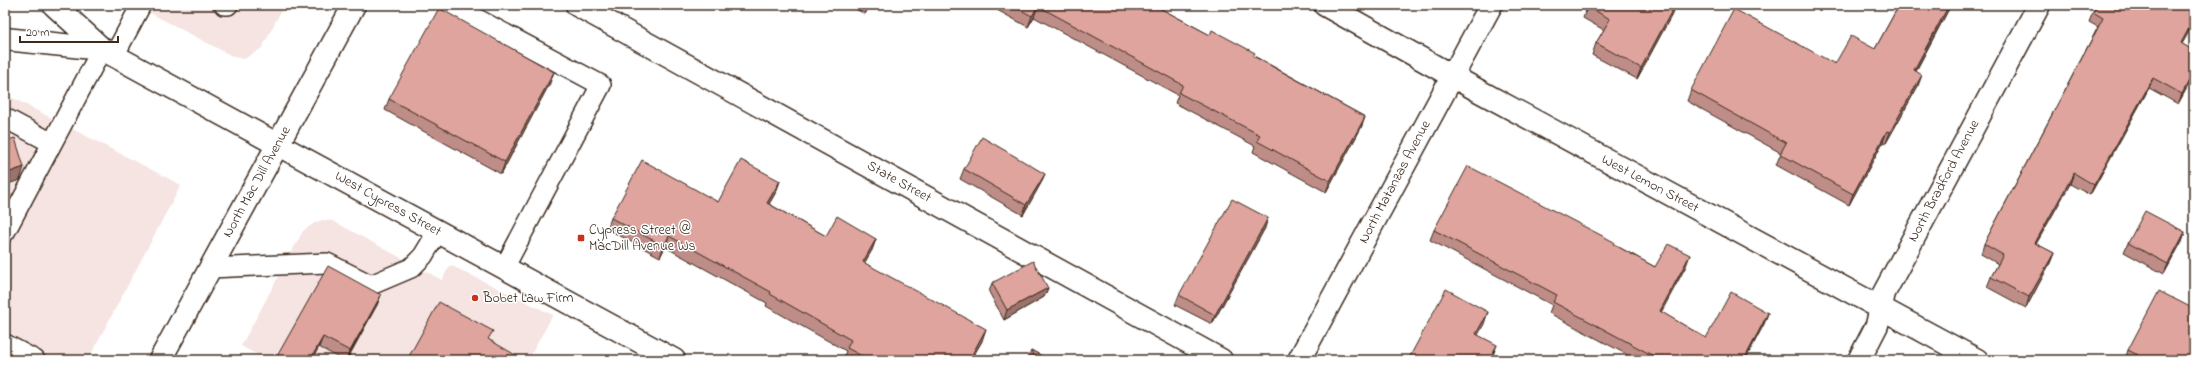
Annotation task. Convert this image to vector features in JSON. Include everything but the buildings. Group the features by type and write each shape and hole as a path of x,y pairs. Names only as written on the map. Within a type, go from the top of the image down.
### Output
{"street":[{"name":"West Cypress Street","path":"54,5 108,53 674,360"},
{"name":"North Mac Dill Avenue","path":"160,360 354,5"},
{"name":"State Street","path":"577,5 1221,360"},
{"name":"West Lemon Street","path":"1325,5 1977,360"},
{"name":"North Matanzas Avenue","path":"1299,360 1491,5"},
{"name":"North Bradford Avenue","path":"1859,360 1877,325 1882,308 1884,293 2039,5"},
{"name":"West Cypress Street","path":"5,38 108,53"}],"lane":[{"path":"5,232 52,143 108,53 141,5"},
{"path":"451,5 601,85 504,268"},
{"path":"5,118 52,143"},
{"path":"210,268 327,264 371,285 411,268 423,256 438,231"},
{"path":"5,344 35,360"}],"shaded area":[{"path":"135,5 284,5 262,48 244,59 234,57"},
{"path":"5,94 181,185 88,360 5,360"},
{"path":"323,220 333,221 442,280 450,265 553,315 528,360 267,360 241,346 303,231 316,222"}],"place":[{"name":"Cypress Street @ MacDill Avenue Ws","path":"581,238"},
{"name":"Bobet Law Firm","path":"475,298"}]}
